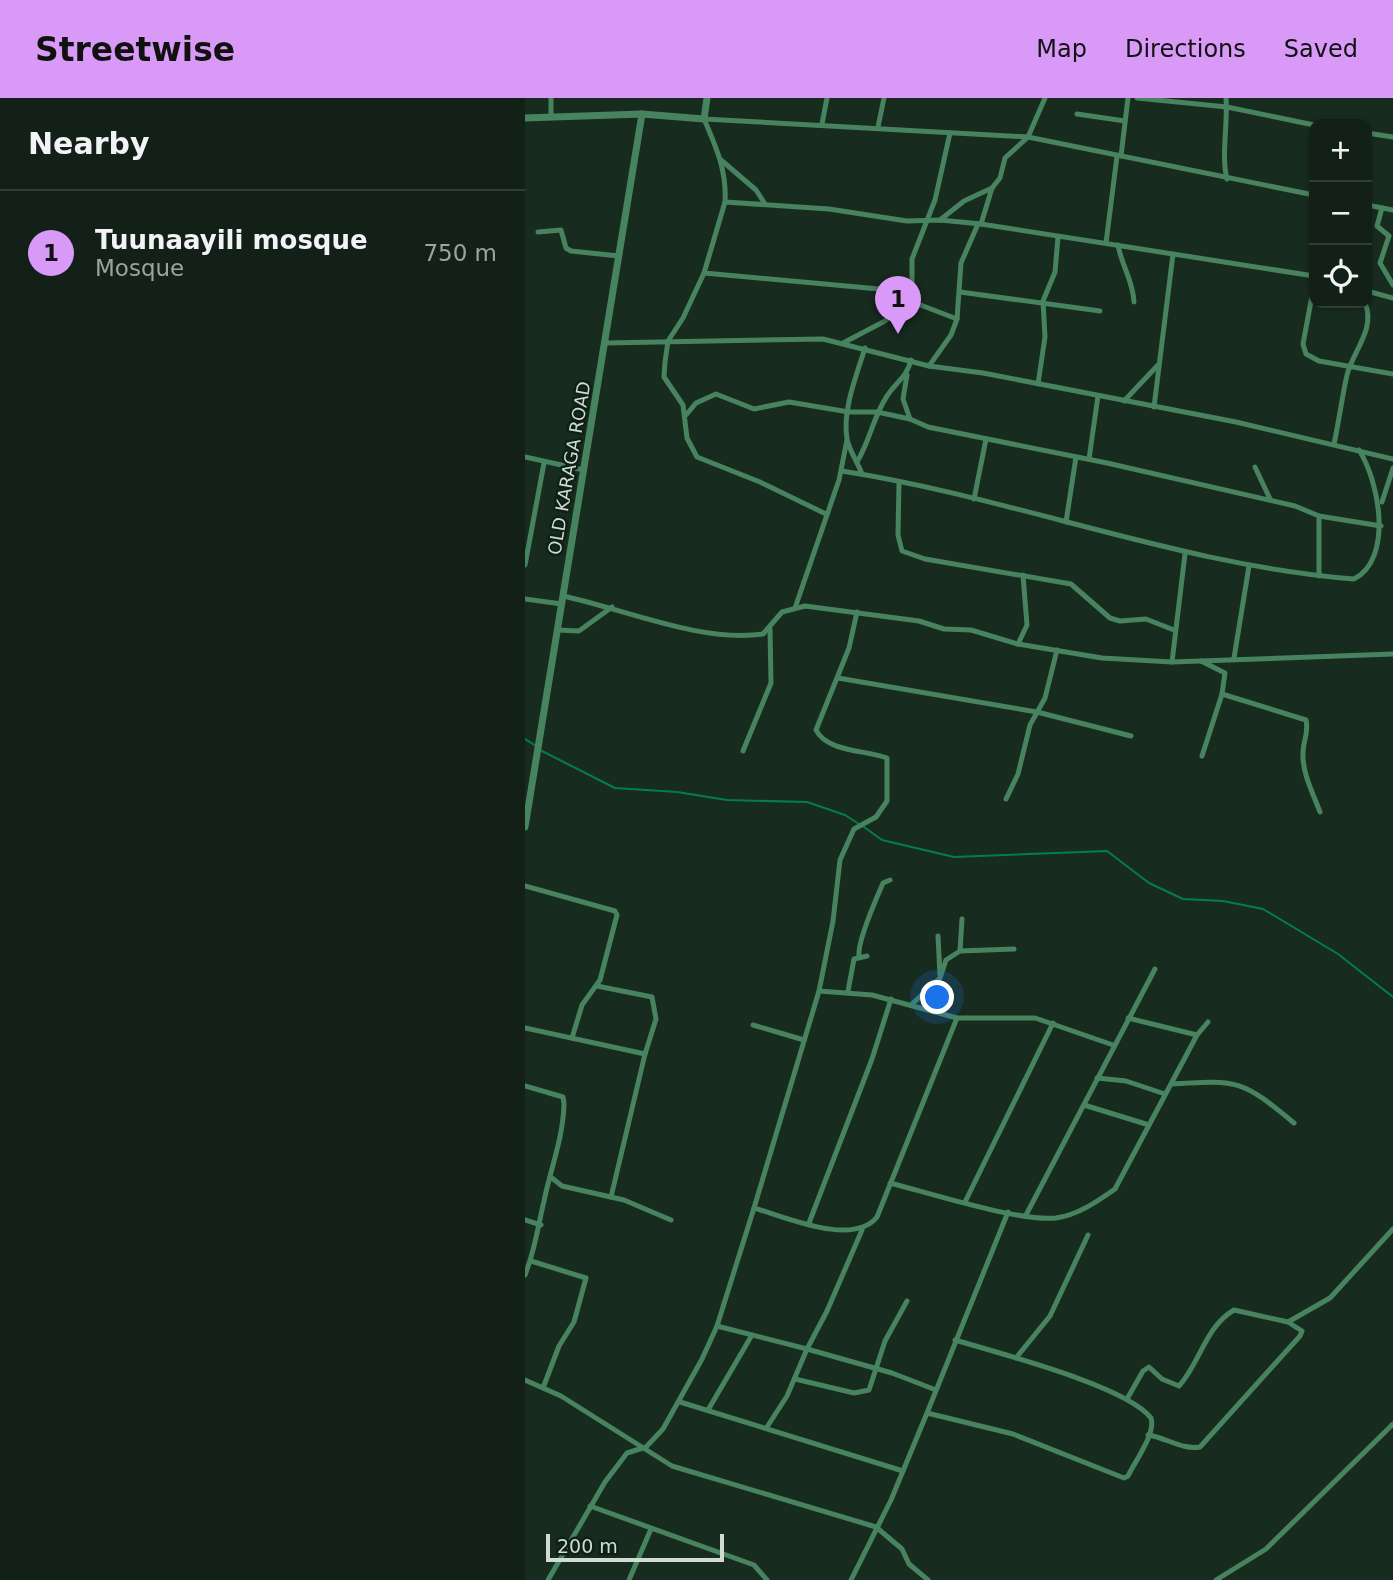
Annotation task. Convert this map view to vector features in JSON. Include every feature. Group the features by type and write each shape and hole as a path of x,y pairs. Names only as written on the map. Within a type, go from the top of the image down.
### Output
{"street":[{"path":"551,98 551,116"},
{"path":"707,98 704,119 716,140 726,187 725,202 704,273 683,318 668,341 664,377 686,415 687,438 697,457 760,482 826,514"},
{"path":"822,124 827,98"},
{"path":"878,127 884,98"},
{"path":"929,366 951,335 957,319 961,263 980,224 992,188 1000,178 1007,154 1028,137 1044,98"},
{"path":"1106,243 1128,98"},
{"path":"1137,98 1227,107 1309,124"},
{"path":"1226,98 1228,132 1223,166 1227,179"},
{"path":"525,118 642,114 1028,137 1309,195"},
{"name":"OLD KARAGA ROAD","path":"525,827 642,114"},
{"path":"1077,114 1125,121"},
{"path":"912,300 912,260 935,200 950,133"},
{"path":"1372,134 1393,137"},
{"path":"721,160 756,190 765,204"},
{"path":"940,220 964,201 992,188"},
{"path":"725,202 907,220 980,224 1309,273"},
{"path":"1372,206 1393,210"},
{"path":"1382,208 1377,226 1389,236 1380,263 1393,285"},
{"path":"538,232 561,230 566,248 571,251 619,256"},
{"path":"1038,384 1045,337 1043,301 1055,272 1058,237"},
{"path":"1118,245 1122,267 1133,284 1134,302"},
{"path":"1154,407 1173,254"},
{"path":"704,273 879,289 912,300 948,318 957,319"},
{"path":"960,292 1043,301 1100,311"},
{"path":"1372,292 1393,298"},
{"path":"1372,299 1377,294"},
{"path":"842,343 885,321 912,300"},
{"path":"1310,308 1303,351 1319,361 1393,372"},
{"path":"1334,444 1350,366 1361,348 1366,308"},
{"path":"606,343 781,338 842,343 929,366 1124,401 1393,458"},
{"path":"795,607 842,471 849,412 865,348"},
{"path":"910,419 903,399 911,360"},
{"path":"1124,401 1159,364"},
{"path":"857,462 877,412 893,387 908,374"},
{"path":"686,415 696,403 716,394 754,409 789,402 849,412 877,412 910,419 927,426 1271,499 1319,516 1381,526"},
{"path":"1089,459 1098,397"},
{"path":"974,499 986,439"},
{"path":"847,440 862,474"},
{"path":"842,471 1134,537 1185,554 1249,566 1354,579 1368,573 1376,561 1381,526 1381,503 1372,471 1360,450"},
{"path":"525,457 585,470"},
{"path":"1066,522 1076,457"},
{"path":"525,565 544,463"},
{"path":"1255,467 1271,499"},
{"path":"1381,503 1393,468"},
{"path":"899,482 898,535 902,551 925,559 1078,587 1110,618 1120,621 1146,619 1174,630"},
{"path":"1319,516 1319,576"},
{"path":"1172,662 1185,554"},
{"path":"1234,658 1249,566"},
{"path":"1018,644 1027,625 1023,575"},
{"path":"525,599 562,600 612,607 682,627 750,636 770,629 782,612 795,607 819,607 919,621 944,629 971,630 1018,644 1102,658 1172,662 1393,654"},
{"path":"557,630 579,631 612,607"},
{"path":"548,1580 590,1506 627,1453 646,1447 663,1429 680,1402 717,1326 819,991 833,921 840,860 854,829 876,817 889,793 887,758 830,743 819,737 816,730 838,678 857,612"},
{"path":"743,751 771,683 770,629"},
{"path":"1006,799 1018,774 1030,724 1045,698 1057,650"},
{"path":"1198,659 1225,673 1227,681 1202,756"},
{"path":"838,678 1037,712 1131,736"},
{"path":"1222,694 1306,720 1309,731 1303,754 1304,770 1320,812"},
{"path":"859,956 857,948 864,926 870,921 883,883 890,880"},
{"path":"525,886 615,911 616,919 597,986 582,1006 572,1038"},
{"path":"960,951 962,919"},
{"path":"938,936 940,978"},
{"path":"912,1004 940,978 946,960 960,951 1014,950"},
{"path":"848,991 851,966 859,956"},
{"path":"859,956 867,956"},
{"path":"1027,1215 1113,1045 1155,969"},
{"path":"597,986 652,998 656,1019 611,1197"},
{"path":"819,991 848,991 891,999 957,1018 1025,1016 1053,1023 1113,1045"},
{"path":"809,1223 872,1059 891,999"},
{"path":"767,1427 795,1378 863,1230 877,1217 957,1018"},
{"path":"1128,1018 1197,1035"},
{"path":"890,1183 1008,1212 1054,1218 1071,1215 1115,1189 1197,1035 1208,1022"},
{"path":"965,1202 1053,1023"},
{"path":"753,1025 804,1040"},
{"path":"525,1028 645,1054"},
{"path":"1097,1078 1126,1082 1165,1094"},
{"path":"1171,1084 1223,1081 1238,1084 1255,1091 1294,1123"},
{"path":"525,1086 563,1097 564,1120 552,1178 544,1201 541,1225 525,1275"},
{"path":"1084,1105 1149,1125"},
{"path":"552,1178 562,1186 611,1197 655,1211 671,1220"},
{"path":"754,1208 836,1230 863,1230"},
{"path":"851,1580 903,1471 1008,1212"},
{"path":"525,1220 541,1225"},
{"path":"1288,1322 1330,1298 1352,1278 1393,1229"},
{"path":"1016,1359 1050,1316 1088,1235"},
{"path":"531,1261 585,1275 586,1278 574,1322 559,1346 543,1388"},
{"path":"795,1378 864,1392 872,1384 885,1341 907,1301"},
{"path":"1127,1399 1143,1371 1149,1367 1162,1379 1179,1387 1197,1361 1210,1334 1234,1310 1288,1322 1302,1331 1200,1447 1187,1448 1167,1438 1149,1436"},
{"path":"717,1326 892,1373 936,1390"},
{"path":"708,1410 751,1335"},
{"path":"927,1413 1013,1434 1124,1478 1128,1476 1149,1436 1153,1423 1151,1418 1127,1399 955,1340"},
{"path":"525,1380 646,1447 656,1457 705,1478 876,1527 902,1549 909,1564 928,1580"},
{"path":"680,1402 903,1471"},
{"path":"1220,1579 1266,1549 1393,1424"},
{"path":"590,1506 754,1565 767,1580"},
{"path":"629,1580 651,1530"}],"waterway":[{"path":"525,739 536,746"},
{"path":"540,750 615,788 677,792 727,800 807,802 845,815 859,824"},
{"path":"864,827 882,840 954,857 1107,851 1149,883 1183,899 1223,901 1263,909 1338,954 1393,997"}],"place":[{"name":"Tuunaayili mosque","path":"898,334"}]}
